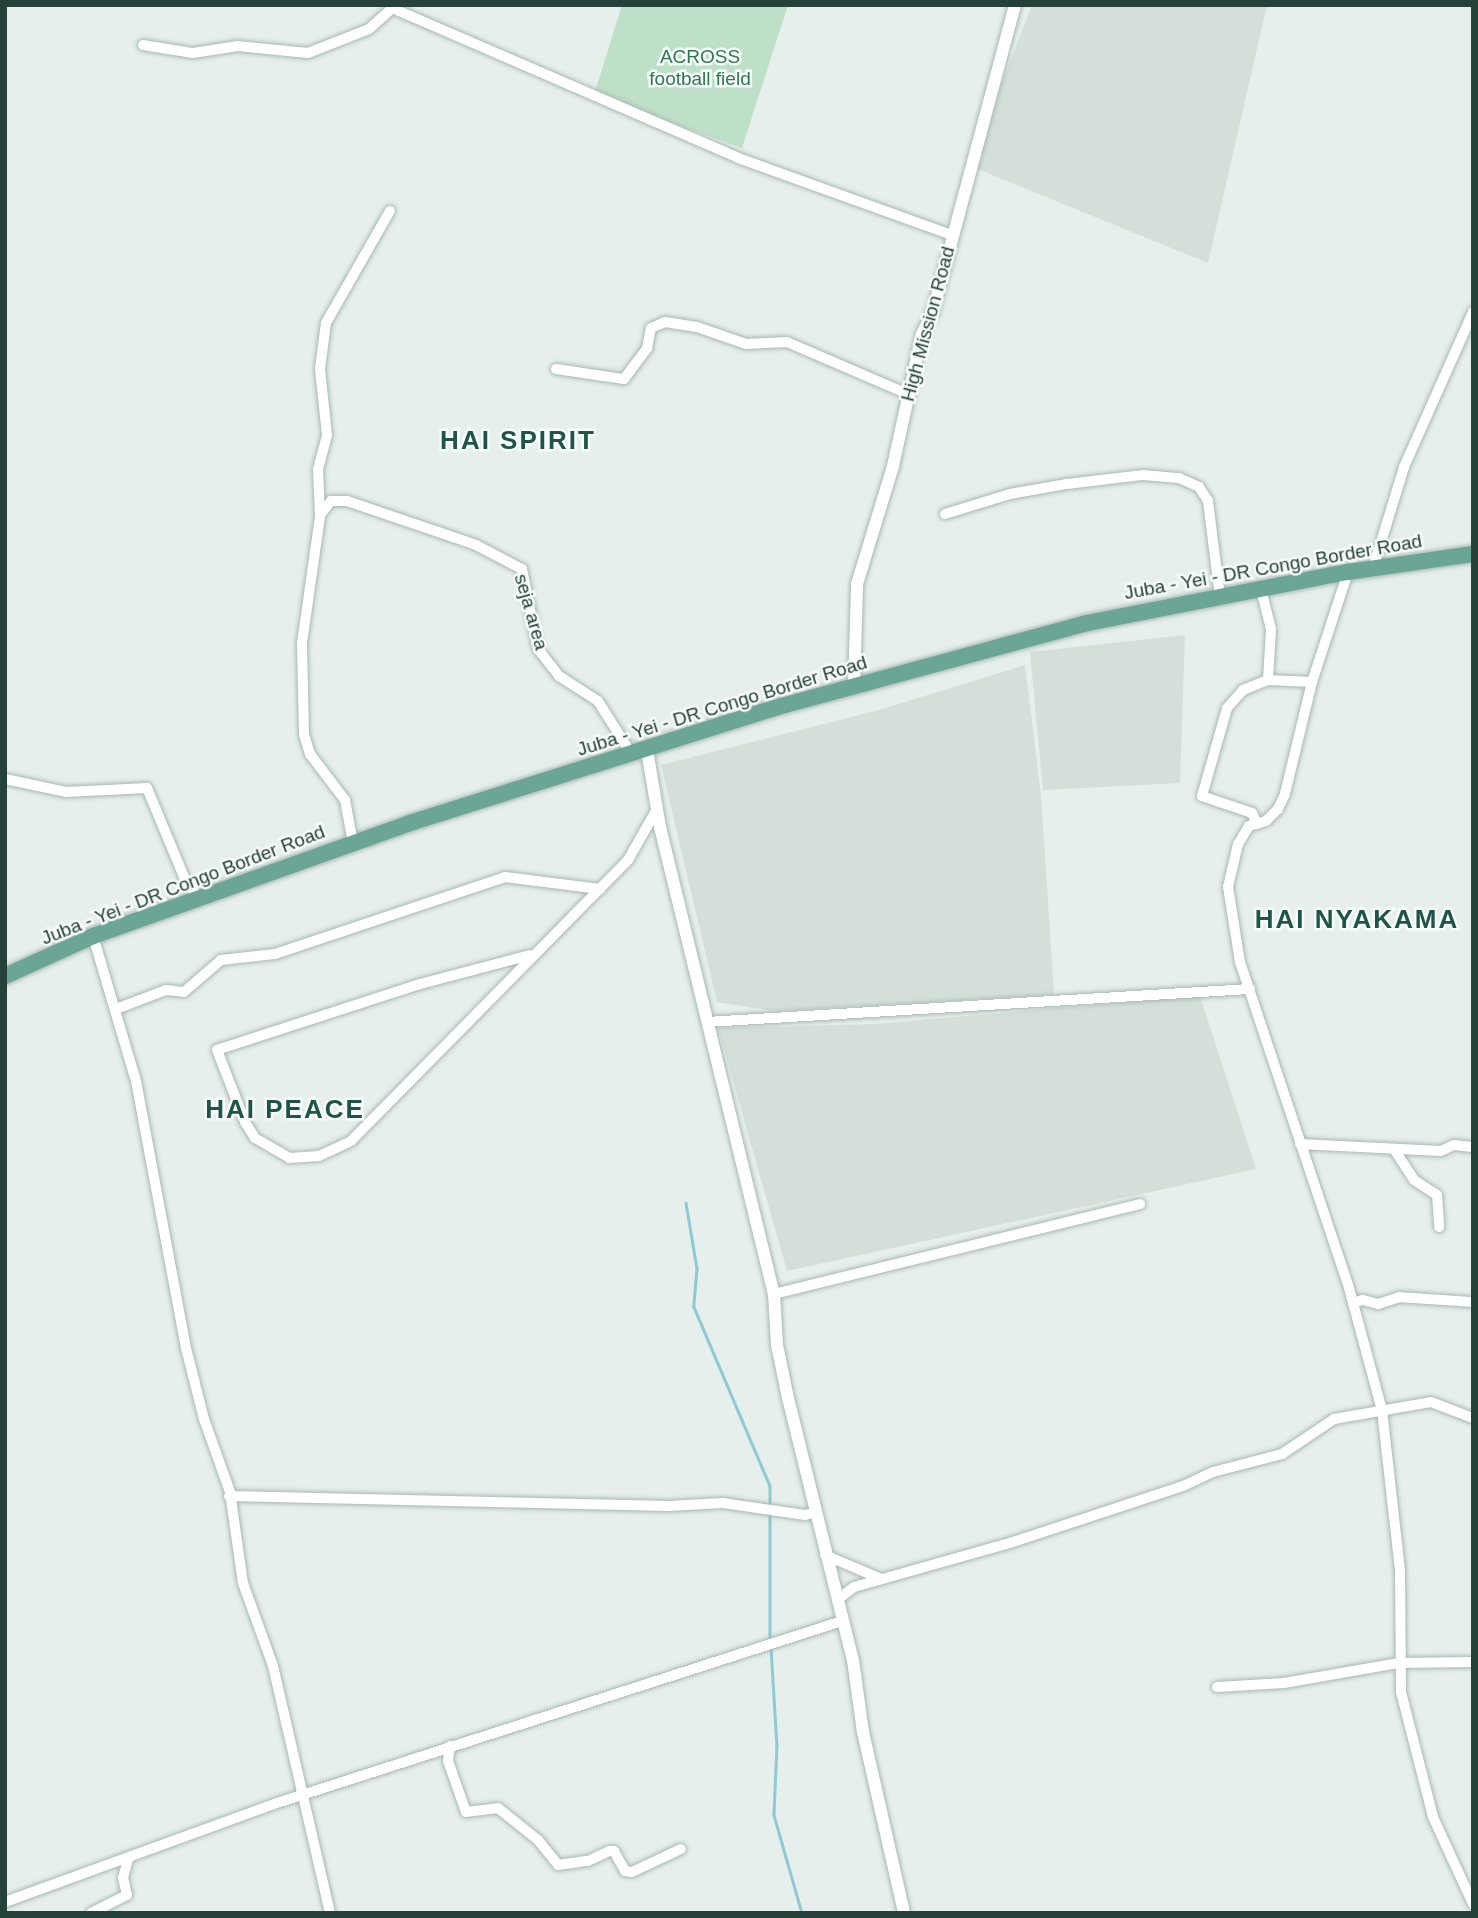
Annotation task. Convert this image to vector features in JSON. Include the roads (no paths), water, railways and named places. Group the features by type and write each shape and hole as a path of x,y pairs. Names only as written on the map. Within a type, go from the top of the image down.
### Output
{"main road":[{"name":"Juba - Yei - DR Congo Border Road","path":"5,976 93,936 353,843 774,708 855,688 1049,631 1348,572 1473,554"}],"street":[{"name":"High Mission Road","path":"855,688 858,584 910,395 922,334 933,311 951,235 1015,5"},
{"path":"143,46 193,53 237,46 308,53 369,29 393,8 738,158 951,235"},
{"path":"353,843 345,800 310,754 304,734 302,643 320,516 318,469 327,435 320,369 326,323 390,211"},
{"path":"1373,568 1404,467 1473,312"},
{"path":"556,369 624,379 647,348 651,328 666,322 697,327 746,344 788,342 910,395"},
{"path":"945,514 1010,494 1067,484 1143,475 1179,478 1199,487 1208,501 1220,598"},
{"name":"seja area","path":"320,516 331,501 347,501 476,545 522,569 538,649 559,676 598,701 639,752"},
{"path":"1348,572 1312,682 1285,794 1278,808 1257,824 1249,826 1238,844 1228,887 1240,962 1353,1303 1382,1410 1400,1571 1401,1692 1433,1817 1473,1904"},
{"path":"1261,589 1270,629 1268,680"},
{"path":"1257,824 1252,813 1202,796 1201,791 1227,708 1243,690 1268,680 1312,682"},
{"path":"639,752 657,809 706,1022 774,1294 777,1345 842,1621 904,1913"},
{"path":"5,779 60,791 147,788 184,877 199,899"},
{"path":"530,955 420,984 217,1050 245,1122 256,1138 289,1158 318,1156 351,1141 530,955 628,860 657,809"},
{"path":"116,1009 166,990 184,992 221,960 275,954 505,877 600,889"},
{"path":"93,936 116,1009 144,1119 157,1209 186,1349 229,1496 243,1583 273,1666 330,1913"},
{"path":"706,1022 1250,989"},
{"path":"1300,1144 1441,1152 1454,1145 1473,1147"},
{"path":"1394,1149 1414,1180 1437,1195 1439,1227"},
{"path":"774,1294 1140,1204"},
{"path":"1353,1303 1363,1300 1378,1304 1399,1297 1473,1302"},
{"path":"837,1600 855,1587 1282,1454 1318,1426 1382,1410 1432,1402 1473,1418"},
{"path":"229,1496 669,1506 723,1503 805,1515 816,1512"},
{"path":"825,1555 868,1577 884,1579"},
{"path":"5,1902 450,1746 842,1621"},
{"path":"1217,1687 1284,1683 1399,1663 1473,1662"},
{"path":"450,1746 448,1761 466,1812 498,1808 538,1840 558,1865 587,1861 609,1851 625,1871 632,1872 681,1849"},
{"path":"91,1913 127,1895 123,1878 128,1859"}],"waterway":[{"path":"686,1203 697,1269 694,1307 770,1486 770,1642"},
{"path":"771,1648 777,1745 774,1815 802,1913"}],"district":[{"name":"HAI SPIRIT","path":"518,441"},
{"name":"HAI NYAKAMA","path":"1357,920"},
{"name":"HAI PEACE","path":"285,1110"}],"park label":[{"name":"ACROSS football field","path":"700,68"}]}
